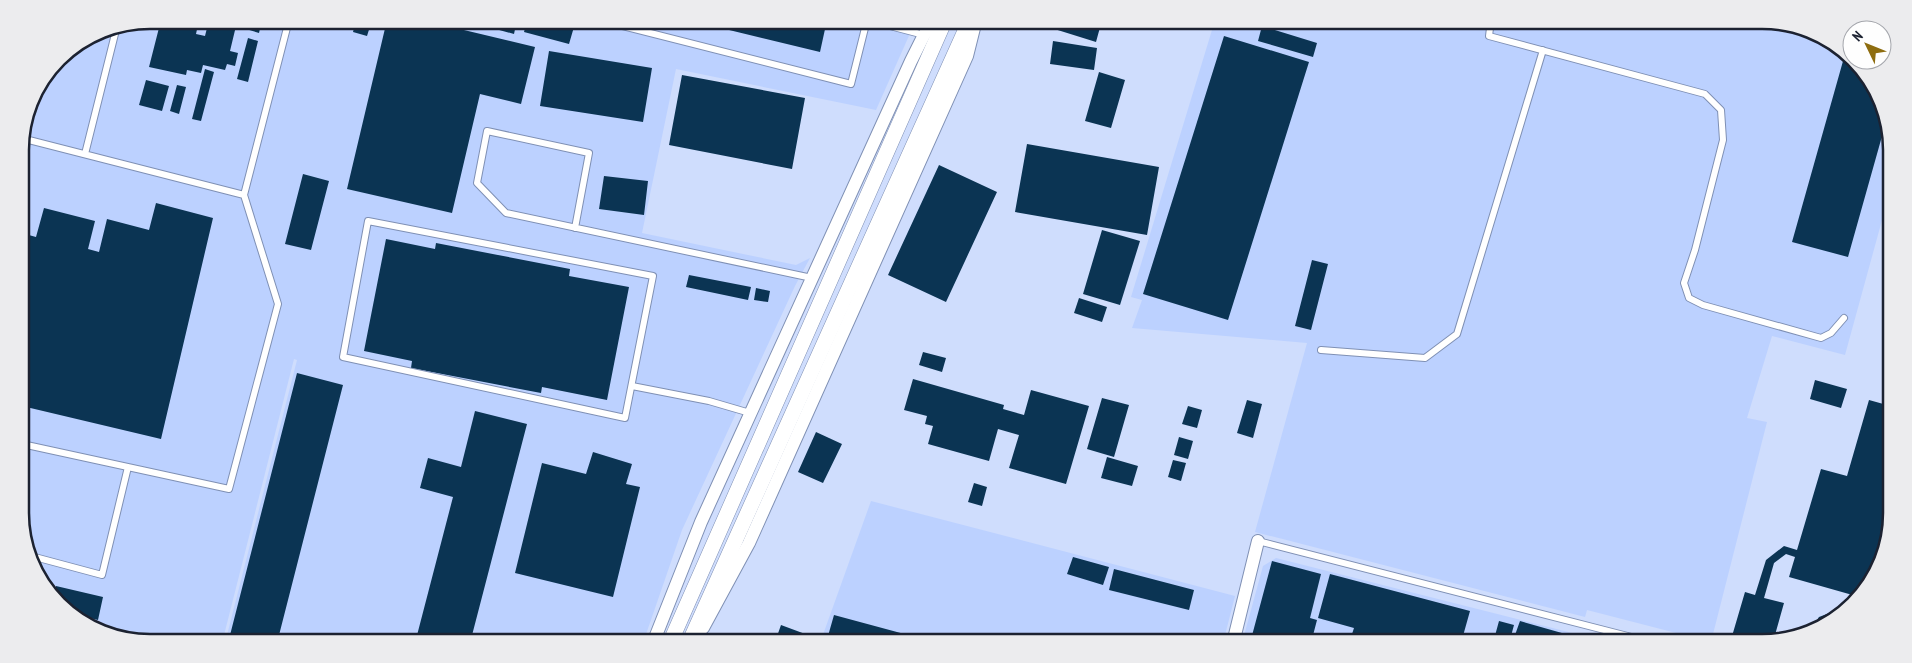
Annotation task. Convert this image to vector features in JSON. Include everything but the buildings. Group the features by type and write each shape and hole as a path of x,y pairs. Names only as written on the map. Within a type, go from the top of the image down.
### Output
{"street":[{"path":"657,634 701,522 928,29"},
{"path":"674,634 941,29"},
{"path":"693,634 966,29"},
{"path":"701,634 749,543 967,56 974,29"},
{"path":"1235,634 1258,541"}],"lane":[{"path":"29,446 229,489 278,304 244,195 288,29"},
{"path":"634,29 851,84 865,29"},
{"path":"901,29 924,35"},
{"path":"1490,29 1489,36 1705,94 1721,110 1723,140 1695,250 1684,283 1689,298 1703,305 1821,338 1830,333 1844,318"},
{"path":"85,154 113,34"},
{"path":"1321,350 1425,358 1457,334 1543,50"},
{"path":"575,228 589,153 487,131 477,184 506,213 575,228 812,278"},
{"path":"29,140 244,195"},
{"path":"368,221 653,276 632,386 625,418 343,357 368,221"},
{"path":"632,386 709,402 750,413"},
{"path":"37,558 102,575 128,468"},
{"path":"1258,541 1620,634"}],"shaded area":[{"path":"142,29 912,29 876,110 676,69 642,233 796,265 810,258 795,286 682,530 646,634 227,634 297,360 294,359 224,634 150,634 119,630 89,618 64,599 41,567 31,537 29,521 29,142 33,119 45,89 70,59 89,45 111,35"},
{"path":"1212,29 1778,30 1808,38 1823,45 1842,59 1842,70 1853,70 1871,96 1881,126 1883,217 1845,355 1772,336 1747,418 1767,422 1713,634 1680,634 1587,610 1585,617 1255,532 1307,343 1132,328 1142,300 1131,297"},
{"path":"871,501 1235,596 1225,634 823,634"},
{"path":"1276,558 1576,634 1244,634 1263,566"}]}
